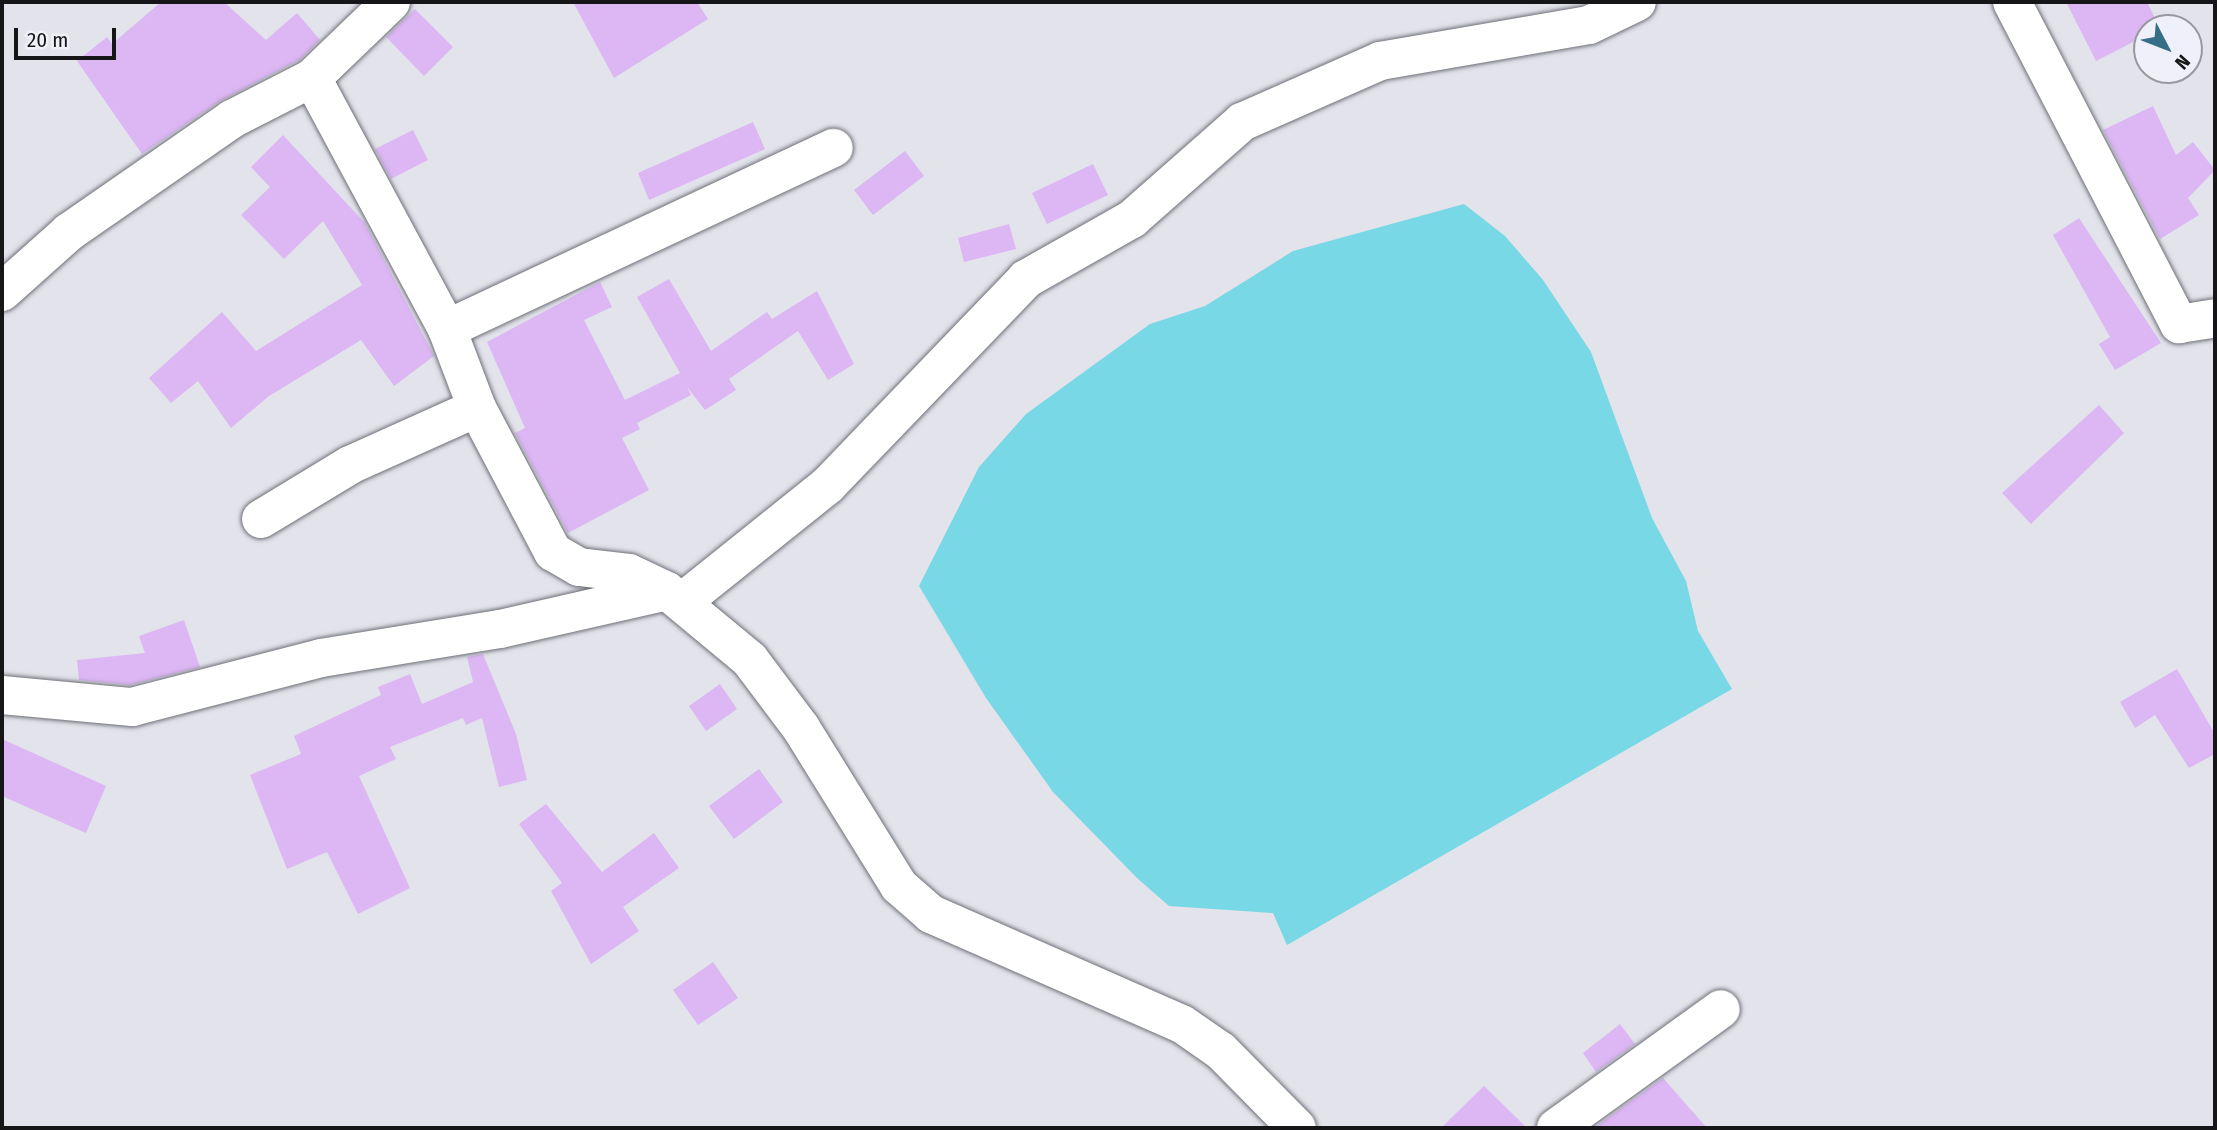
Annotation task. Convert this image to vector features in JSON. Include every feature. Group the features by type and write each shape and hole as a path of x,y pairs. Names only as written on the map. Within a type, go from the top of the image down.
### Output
{"street":[{"path":"2,292 69,232 232,119 312,78 391,2"},
{"path":"2,695 132,707 321,658 500,629 675,596 828,485 1026,279 1132,219 1242,122 1276,102 1380,61 1589,25 1637,2"},
{"path":"2012,2 2179,324 2215,318"},
{"path":"312,78 447,329 477,408 553,552 579,567 629,573 675,596 760,671 900,886 931,914 1182,1024 1221,1051 1297,1128"},
{"path":"447,329 834,148"},
{"path":"261,519 350,466 477,408"},
{"path":"1556,1128 1721,1009"}],"water":[{"path":"1464,204 1505,236 1543,280 1591,352 1652,518 1686,581 1698,631 1732,689 1287,945 1273,913 1169,906 1137,878 1053,792 986,698 919,586 979,467 1026,414 1150,324 1205,306 1293,251"}],"building":[{"path":"161,2 224,2 266,40 297,13 320,40 299,60 220,101 142,154 77,61 107,37 112,44"},
{"path":"573,2 697,2 708,19 614,78"},
{"path":"2066,2 2147,2 2153,14 2133,14 2133,42 2096,61"},
{"path":"415,9 453,47 424,76 386,37"},
{"path":"2153,106 2176,155 2193,142 2215,170 2188,198 2199,215 2160,239 2103,130"},
{"path":"753,122 765,149 649,200 638,173"},
{"path":"413,130 428,160 391,179 375,149"},
{"path":"283,135 365,223 434,356 394,386 361,340 269,396 231,428 198,381 171,403 149,378 222,312 256,351 362,285 323,221 284,259 241,215 270,187 251,167"},
{"path":"905,151 924,176 873,215 854,190"},
{"path":"1093,164 1108,195 1047,224 1032,193"},
{"path":"2079,218 2161,343 2115,370 2099,344 2110,337 2053,235"},
{"path":"1009,224 1016,249 964,262 958,238"},
{"path":"669,279 711,351 767,312 772,319 817,291 854,364 828,380 798,331 729,379 736,390 705,410 687,387 691,395 637,423 640,429 622,438 649,490 568,533 515,433 525,428 487,342 600,282 612,307 584,320 625,400 680,373 637,297"},
{"path":"2099,405 2124,433 2031,524 2002,493"},
{"path":"184,620 200,667 130,685 79,680 77,660 145,653 139,636"},
{"path":"483,654 516,734 527,780 499,787 482,718 466,725 463,718 390,747 396,759 359,776 410,888 358,914 327,852 287,869 250,775 301,754 294,736 381,695 378,687 410,674 422,704 473,682 467,657"},
{"path":"2177,669 2215,734 2215,754 2189,768 2155,715 2135,728 2120,702"},
{"path":"720,684 737,709 706,731 689,706"},
{"path":"2,739 106,786 86,833 2,796"},
{"path":"759,769 783,802 734,839 709,806"},
{"path":"546,804 602,872 654,833 679,868 623,907 639,931 591,964 551,891 562,883 519,824"},
{"path":"713,962 738,998 698,1025 673,990"},
{"path":"1620,1024 1635,1044 1596,1072 1583,1053"},
{"path":"1663,1078 1707,1128 1595,1128 1602,1122"},
{"path":"1484,1086 1527,1128 1441,1128"}]}
